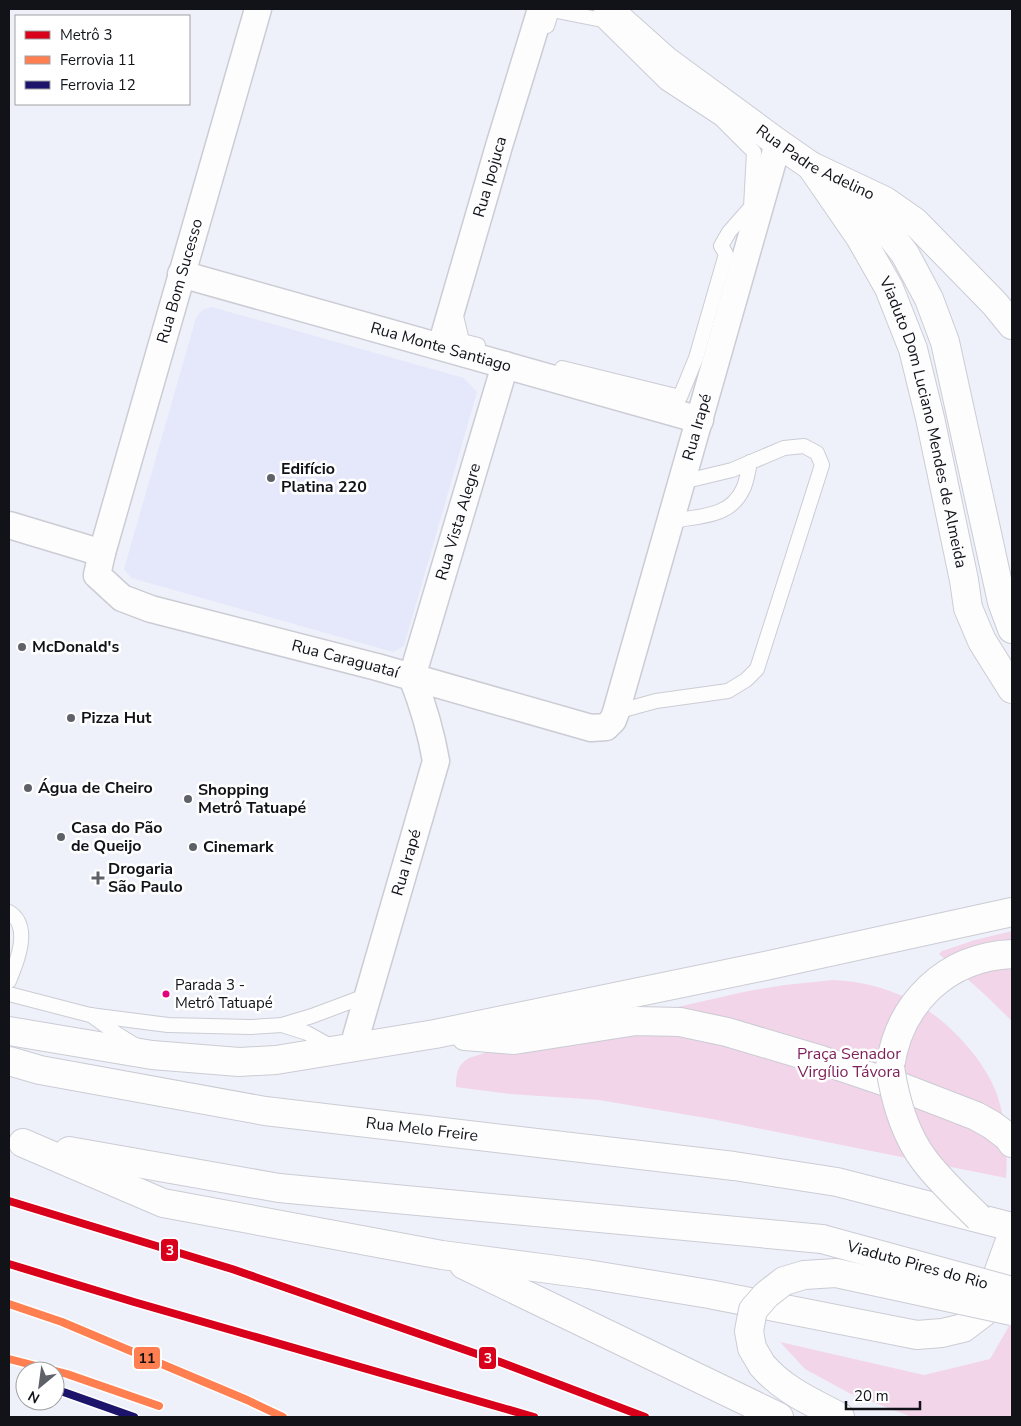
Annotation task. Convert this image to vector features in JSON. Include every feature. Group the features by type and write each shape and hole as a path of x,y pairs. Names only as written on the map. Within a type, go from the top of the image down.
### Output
{"main road":[{"name":"Rua Padre Adelino","path":"608,9 664,60 811,166 886,201 915,222 995,304 1012,325"},
{"name":"Viaduto Dom Luciano Mendes de Almeida","path":"811,166 860,237 889,288 913,349 930,418 964,580 968,608 982,641 1012,689"},
{"name":"Viaduto Dom Luciano Mendes de Almeida","path":"853,187 904,254 929,299 945,342 1002,602 1012,629"},
{"path":"9,1031 152,1055 239,1062 276,1060 435,1034 765,966 1012,912"},
{"path":"1012,954 998,954 969,963 945,975 926,990 905,1018 893,1047 890,1067 892,1086 906,1128 924,1160 979,1218 1012,1227"},
{"path":"435,1034 514,1040 636,1021 680,1022 727,1032 821,1060 901,1087 976,1116 1008,1137 1012,1144"},
{"name":"Rua Melo Freire","path":"9,1061 40,1070 266,1111 714,1163 837,1182 979,1218"},
{"path":"16,1141 164,1203 442,1255 587,1274 709,1294 917,1335 942,1333 963,1328 984,1312 1012,1235"},
{"name":"Viaduto Pires do Rio","path":"16,1141 279,1188 822,1239 1012,1291"},
{"path":"442,1255 779,1417"},
{"path":"840,1417 789,1390 762,1365 752,1348 749,1331 753,1310 766,1295 784,1281 804,1275 836,1273 1012,1311"}],"street":[{"name":"Rua Bom Sucesso","path":"102,553 258,9"},
{"name":"Rua Ipojuca","path":"441,346 541,9"},
{"name":"Rua Irapé","path":"616,712 778,143"},
{"name":"Rua Monte Santiago","path":"181,274 441,346 528,367 700,420"},
{"name":"Rua Vista Alegre","path":"412,677 528,367"},
{"path":"9,525 102,553"},
{"name":"Rua Caraguataí","path":"102,553 97,575 122,598 151,609 412,677 591,728 606,727 613,720 616,712"},
{"name":"Rua Irapé","path":"344,1048 368,995 436,761 431,733 412,677"}],"lane":[{"path":"453,304 462,341 528,367 680,398 696,358 726,254 721,246 729,232 751,207 754,152 721,119 666,83 602,20 552,10 498,175 474,234"},
{"path":"616,712 656,701 728,691 746,680 757,670 822,465 817,453 804,446 784,448 732,470 682,482"},
{"path":"671,520 723,512 735,504 744,488 750,462"},
{"path":"9,912 13,914 21,931 18,961 9,981"},
{"path":"9,994 90,1015 168,1025 251,1027 282,1025 368,995"},
{"path":"90,1015 116,1034 152,1055"},
{"path":"282,1025 344,1048"}],"shaded area":[{"path":"212,307 464,378 477,392 404,646 393,652 131,578 124,569 196,318 202,310"}],"green space":[{"path":"1012,931 1012,1021 939,954 942,951 975,940"},
{"name":"Praça Senador Virgílio Távora","path":"833,980 873,986 891,991 908,999 939,1019 968,1047 994,1086 999,1102 1006,1135 1006,1178 712,1119 599,1100 510,1094 456,1087 458,1070 465,1061 510,1045 748,991"},
{"path":"1012,1321 1012,1417 912,1417 849,1393 805,1369 780,1342 924,1375 990,1359"}],"metro line":[{"name":"3","path":"9,1201 232,1269 500,1362 645,1417"},
{"name":"3","path":"9,1264 134,1302 534,1417"}],"rail line":[{"name":"11","path":"9,1304 62,1322 283,1417"},
{"name":"11","path":"9,1359 67,1374 159,1406"},
{"name":"12","path":"65,1393 134,1417"}],"place":[{"name":"Edifício Platina 220","path":"271,478"},
{"name":"McDonald's","path":"22,647"},
{"name":"Pizza Hut","path":"71,718"},
{"name":"Água de Cheiro","path":"28,788"},
{"name":"Shopping Metrô Tatuapé","path":"188,799"},
{"name":"Casa do Pão de Queijo","path":"61,837"},
{"name":"Cinemark","path":"193,847"},
{"name":"Drogaria São Paulo","path":"98,878"},
{"name":"Parada 3 - Metrô Tatuapé","path":"166,994"}]}
